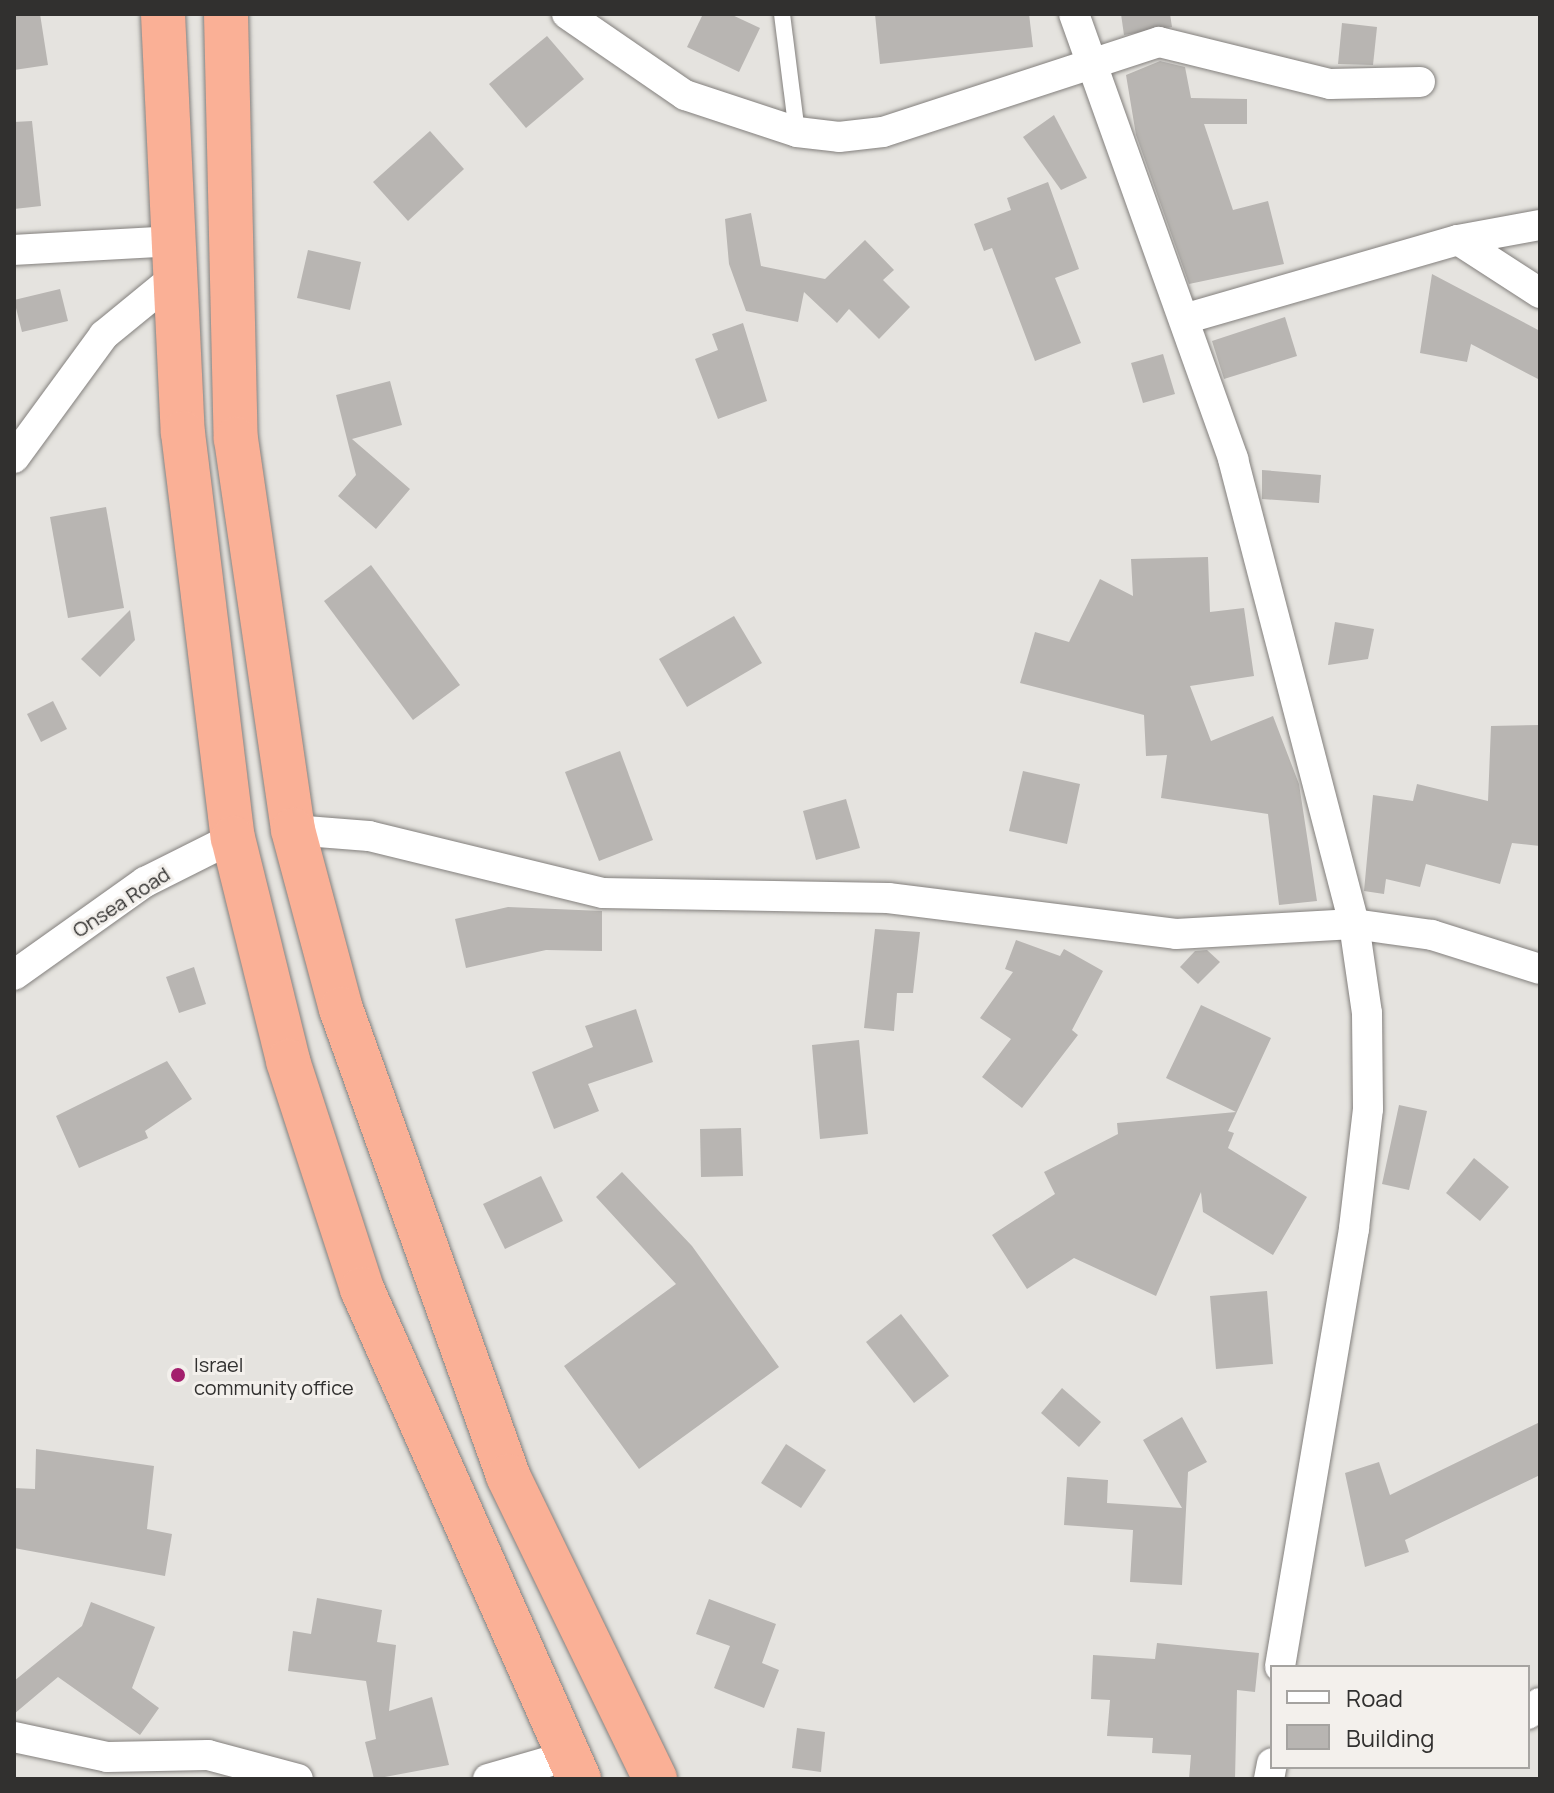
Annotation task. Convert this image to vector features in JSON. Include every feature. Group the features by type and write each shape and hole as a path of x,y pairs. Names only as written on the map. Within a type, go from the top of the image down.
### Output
{"highway":[{"path":"163,14 183,433 233,838 288,1061 362,1289 574,1768"},
{"path":"226,14 236,439 293,830 341,1009 508,1476 655,1779"}],"street":[{"path":"567,14 685,95 797,132 883,132 1089,59 1159,42 1330,84 1420,82"},
{"path":"1074,14 1233,459 1354,924 1367,1013 1368,1109 1280,1665"},
{"path":"1184,319 1458,240 1540,225"},
{"path":"1458,240 1540,293"},
{"path":"14,250 175,258"},
{"path":"14,458 104,335 175,258"},
{"path":"293,830 369,836 603,893 888,898 1176,934 1354,924 1432,935 1540,969"},
{"name":"Onsea Road","path":"14,975 145,882 233,838"},
{"path":"14,1737 107,1757 208,1755 298,1779"},
{"path":"488,1779 574,1768"}],"lane":[{"path":"782,14 797,132"}],"building":[{"path":"14,14 40,14 48,65 14,70"},
{"path":"703,14 730,14 760,28 739,72 687,47"},
{"path":"875,14 1029,14 1033,47 880,64"},
{"path":"1121,14 1170,14 1172,27 1124,35"},
{"path":"1342,23 1377,27 1373,65 1338,64"},
{"path":"547,36 584,79 526,128 489,84"},
{"path":"1160,61 1185,67 1191,98 1247,99 1247,124 1204,124 1233,210 1268,201 1284,264 1189,284 1136,135 1126,75"},
{"path":"1054,115 1087,178 1061,190 1023,137"},
{"path":"32,121 41,206 14,209 14,122"},
{"path":"430,131 464,169 408,221 373,182"},
{"path":"1048,182 1079,269 1055,278 1081,343 1035,361 992,248 984,251 974,224 1011,210 1007,198"},
{"path":"751,213 761,266 825,279 865,240 894,270 883,280 910,307 879,339 849,309 837,323 804,292 798,322 746,311 729,264 725,219"},
{"path":"308,250 361,262 350,310 297,298"},
{"path":"1432,274 1540,331 1540,380 1471,344 1467,362 1420,353"},
{"path":"60,289 68,321 22,332 14,300"},
{"path":"1285,317 1297,356 1224,379 1212,341"},
{"path":"743,323 767,401 718,419 695,359 718,350 712,334"},
{"path":"1163,354 1175,394 1143,403 1131,363"},
{"path":"390,381 402,425 352,439 410,489 376,529 338,496 356,475 336,395"},
{"path":"1262,470 1321,475 1319,503 1262,499"},
{"path":"106,507 124,608 68,618 50,517"},
{"path":"1208,557 1210,612 1244,608 1254,676 1190,686 1211,741 1273,716 1299,784 1317,901 1279,905 1268,814 1161,798 1167,755 1146,756 1144,715 1020,683 1035,632 1069,642 1100,579 1133,596 1131,559"},
{"path":"371,565 460,685 413,720 324,601"},
{"path":"130,610 135,640 100,677 81,659"},
{"path":"734,616 762,663 687,707 659,659"},
{"path":"1335,622 1374,629 1368,659 1328,665"},
{"path":"53,701 67,729 41,742 27,714"},
{"path":"1540,725 1540,846 1512,843 1500,884 1426,864 1420,887 1386,879 1384,894 1364,891 1373,795 1413,801 1417,784 1488,801 1491,726"},
{"path":"620,751 653,840 599,861 565,772"},
{"path":"1023,771 1080,784 1067,844 1009,831"},
{"path":"846,799 860,848 816,860 803,811"},
{"path":"508,907 602,911 602,951 546,950 466,968 455,919"},
{"path":"875,929 920,932 913,993 897,993 894,1031 864,1028"},
{"path":"1016,940 1060,956 1064,949 1103,971 1072,1030 1078,1035 1022,1108 982,1077 1011,1039 980,1018 1013,972 1005,969"},
{"path":"1207,950 1220,962 1198,984 1180,967 1195,951"},
{"path":"194,967 206,1004 179,1013 166,977"},
{"path":"1201,1005 1271,1038 1228,1131 1234,1133 1228,1148 1307,1197 1273,1255 1203,1212 1201,1192 1156,1296 1074,1258 1027,1289 992,1235 1055,1194 1044,1172 1118,1134 1117,1123 1236,1112 1166,1078"},
{"path":"636,1009 653,1062 588,1084 599,1111 554,1129 532,1072 593,1047 585,1026"},
{"path":"859,1040 868,1134 820,1139 812,1045"},
{"path":"167,1061 192,1099 145,1131 148,1138 79,1168 56,1116"},
{"path":"1399,1105 1427,1111 1409,1190 1382,1184"},
{"path":"741,1128 743,1176 701,1177 700,1129"},
{"path":"1474,1158 1509,1187 1480,1221 1446,1193"},
{"path":"622,1172 692,1246 779,1367 639,1469 564,1366 676,1284 596,1197"},
{"path":"541,1176 563,1221 505,1249 483,1204"},
{"path":"1267,1291 1273,1364 1216,1369 1210,1296"},
{"path":"901,1314 949,1376 914,1403 866,1342"},
{"path":"1062,1388 1101,1422 1079,1447 1041,1413"},
{"path":"1182,1417 1207,1462 1188,1472 1182,1585 1130,1582 1133,1530 1064,1525 1067,1477 1108,1480 1107,1503 1182,1508 1143,1440"},
{"path":"1540,1422 1540,1475 1405,1540 1409,1552 1365,1567 1345,1473 1379,1462 1390,1495"},
{"path":"786,1444 826,1470 801,1508 761,1483"},
{"path":"36,1449 154,1466 147,1529 172,1534 165,1576 14,1548 14,1488 35,1489"},
{"path":"317,1598 382,1610 377,1642 396,1645 389,1711 432,1697 449,1765 374,1779 365,1742 376,1739 366,1681 288,1671 293,1631 311,1634"},
{"path":"709,1599 776,1624 762,1663 779,1670 764,1708 714,1688 730,1646 696,1634"},
{"path":"91,1602 155,1627 132,1688 159,1708 140,1735 58,1677 14,1714 14,1681 82,1626"},
{"path":"1157,1643 1259,1653 1255,1692 1237,1690 1235,1779 1189,1779 1191,1755 1152,1753 1153,1738 1107,1736 1110,1700 1091,1699 1093,1655 1155,1659"},
{"path":"797,1728 825,1732 821,1772 792,1768"}],"place":[{"name":"Israel community office","path":"178,1375"}]}
